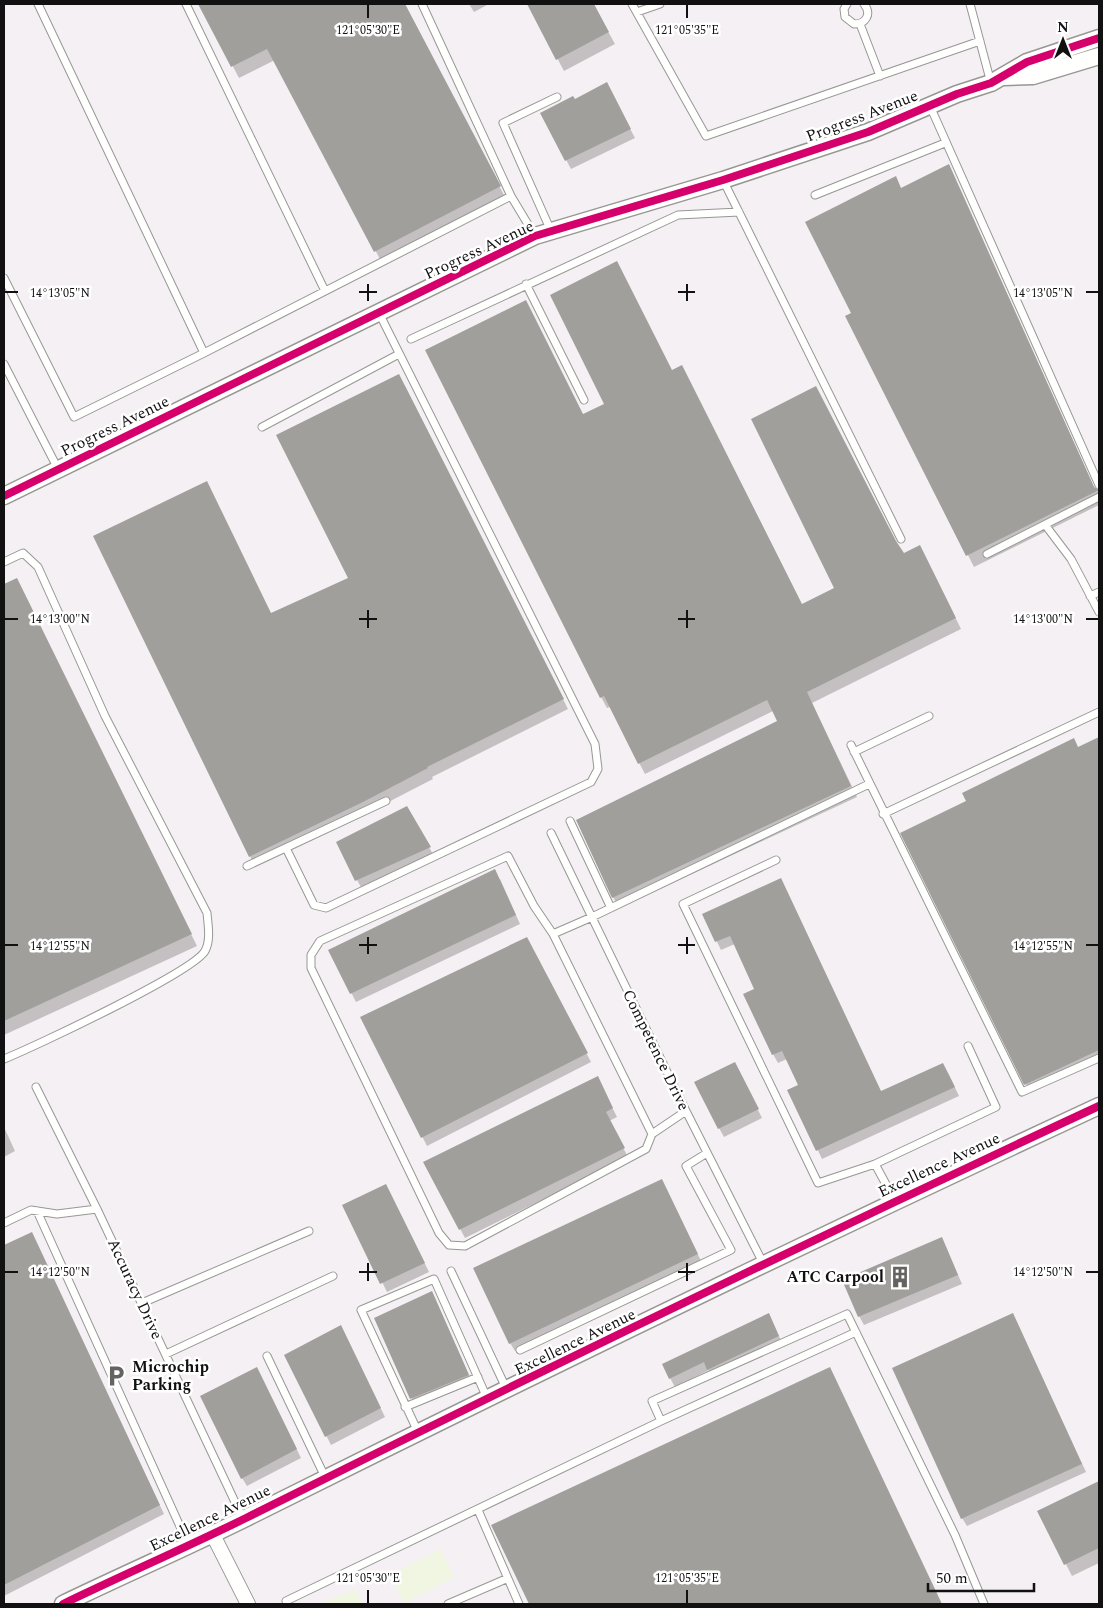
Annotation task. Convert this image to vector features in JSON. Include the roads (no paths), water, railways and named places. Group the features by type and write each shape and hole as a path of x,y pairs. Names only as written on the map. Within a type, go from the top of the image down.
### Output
{"street":[{"name":"Progress Avenue","path":"4,496 535,236 723,180 868,132 930,105 998,80 1027,62 1099,38"},
{"name":"Progress Avenue","path":"998,80 1033,76 1099,56"},
{"name":"Excellence Avenue","path":"63,1604 243,1519 324,1477 419,1434 487,1399 765,1266 895,1201 1099,1106"},
{"path":"212,1533 248,1604"}],"lane":[{"path":"38,4 204,353"},
{"path":"186,4 325,291"},
{"path":"422,4 511,196 535,236"},
{"path":"632,4 706,136 980,42"},
{"path":"637,12 660,4"},
{"path":"847,4 844,9 845,17 850,23 860,24"},
{"path":"860,24 868,14 864,4"},
{"path":"970,4 980,42 998,80"},
{"path":"860,24 880,76"},
{"path":"551,232 503,123 557,97"},
{"path":"930,105 945,143 1099,484"},
{"path":"814,194 945,143"},
{"path":"723,180 901,539"},
{"path":"4,278 74,417 204,353 511,196"},
{"path":"410,339 678,215 739,212"},
{"path":"526,284 584,400"},
{"path":"286,848 314,905 326,908 591,782 598,769 595,744 379,313"},
{"path":"262,427 399,354"},
{"path":"4,364 58,469"},
{"path":"987,554 1046,526 1099,496"},
{"path":"1046,526 1071,559 1099,612"},
{"path":"4,562 23,553 38,567 105,716 207,913 209,939 205,952 181,970 33,1047 4,1059"},
{"path":"1090,596 1099,592"},
{"path":"883,814 1099,712"},
{"path":"929,716 852,748 883,814 1022,1092 1099,1058"},
{"path":"553,934 592,918 869,784"},
{"path":"248,866 386,801"},
{"path":"570,821 611,908"},
{"name":"Competence Drive","path":"551,832 686,1111 765,1266"},
{"path":"652,1134 553,934 534,906 508,856 320,941 310,955 311,968 440,1233 449,1245 465,1246 617,1166 646,1149 652,1134 686,1111"},
{"path":"776,860 683,904 818,1183 875,1164 996,1107 968,1046"},
{"name":"Accuracy Drive","path":"36,1087 97,1209 243,1519"},
{"path":"520,1350 731,1250 686,1166 707,1153"},
{"path":"875,1164 895,1201"},
{"path":"4,1223 31,1210 57,1214 97,1209"},
{"path":"37,1211 188,1544"},
{"path":"142,1303 309,1231"},
{"path":"451,1271 507,1390"},
{"path":"166,1354 333,1276"},
{"path":"419,1434 361,1310 434,1279 487,1399"},
{"path":"661,1421 652,1401 847,1314 955,1534 984,1604"},
{"path":"286,1601 661,1421 856,1332"},
{"path":"267,1356 324,1477"},
{"path":"405,1407 478,1377"},
{"path":"478,1510 518,1604"},
{"path":"448,1604 506,1579"}],"place":[{"name":"ATC Carpool","path":"900,1277"},
{"name":"Microchip Parking","path":"116,1376"}]}
